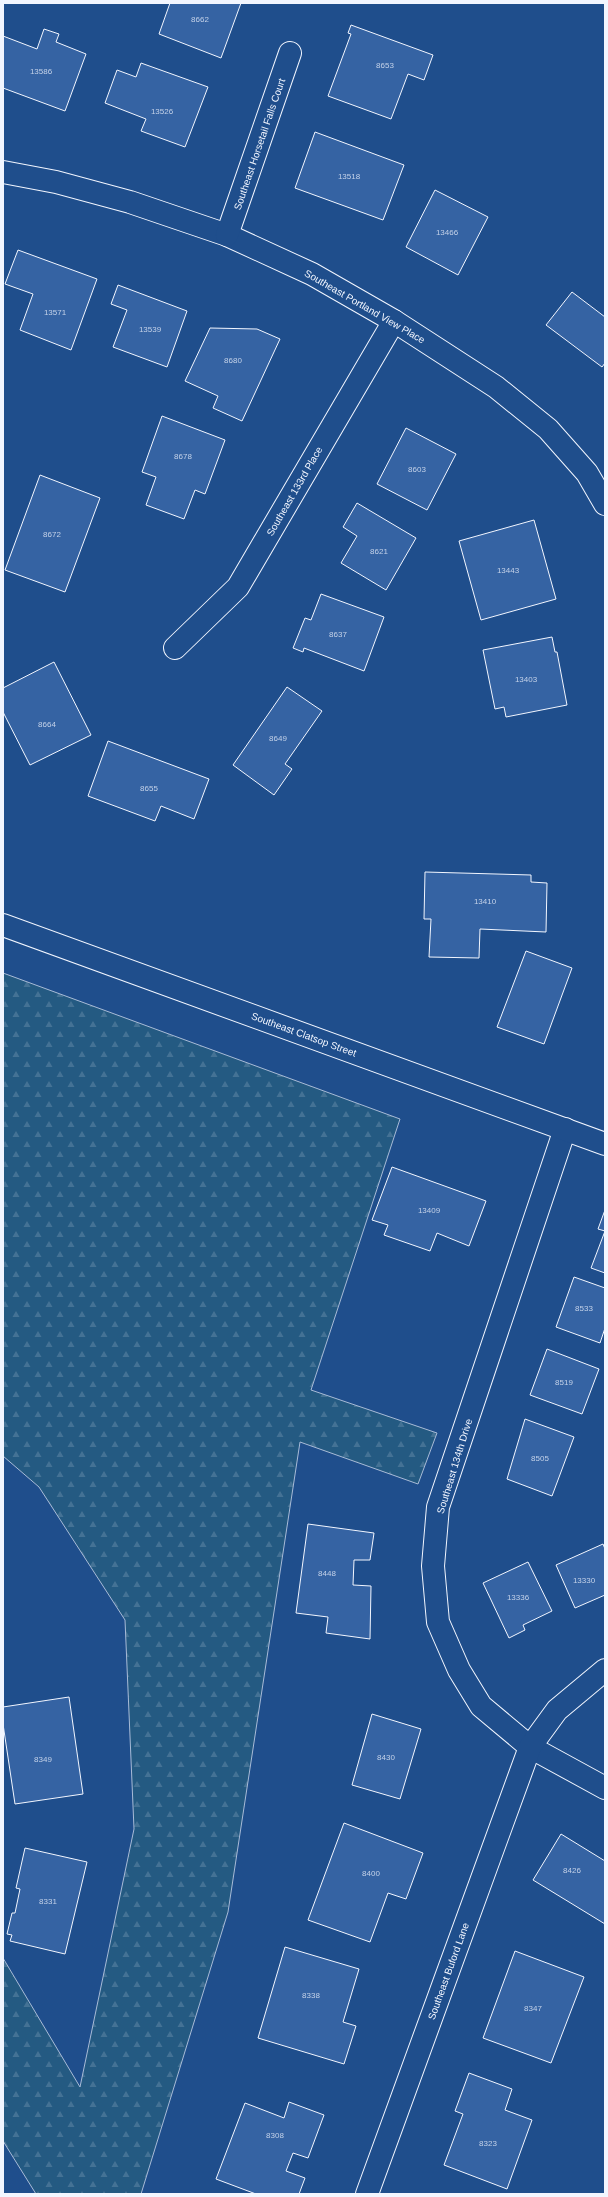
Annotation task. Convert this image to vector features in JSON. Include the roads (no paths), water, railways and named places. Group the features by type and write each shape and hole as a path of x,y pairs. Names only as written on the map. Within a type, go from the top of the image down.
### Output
{"street":[{"name":"Southeast Horsetail Falls Court","path":"227,235 290,53"},
{"name":"Southeast Portland View Place","path":"3,172 56,182 123,200 227,235 312,274 394,321 496,387 548,429 587,473 605,504"},
{"name":"Southeast 133rd Place","path":"175,648 238,587 394,321"},
{"name":"Southeast Clatsop Street","path":"3,925 605,1144"},
{"name":"Southeast 134th Drive","path":"565,1129 438,1507 433,1566 438,1622 459,1670 481,1706 530,1747 605,1788"},
{"name":"Southeast Buford Lane","path":"367,2194 530,1747 557,1710 605,1670"}]}
